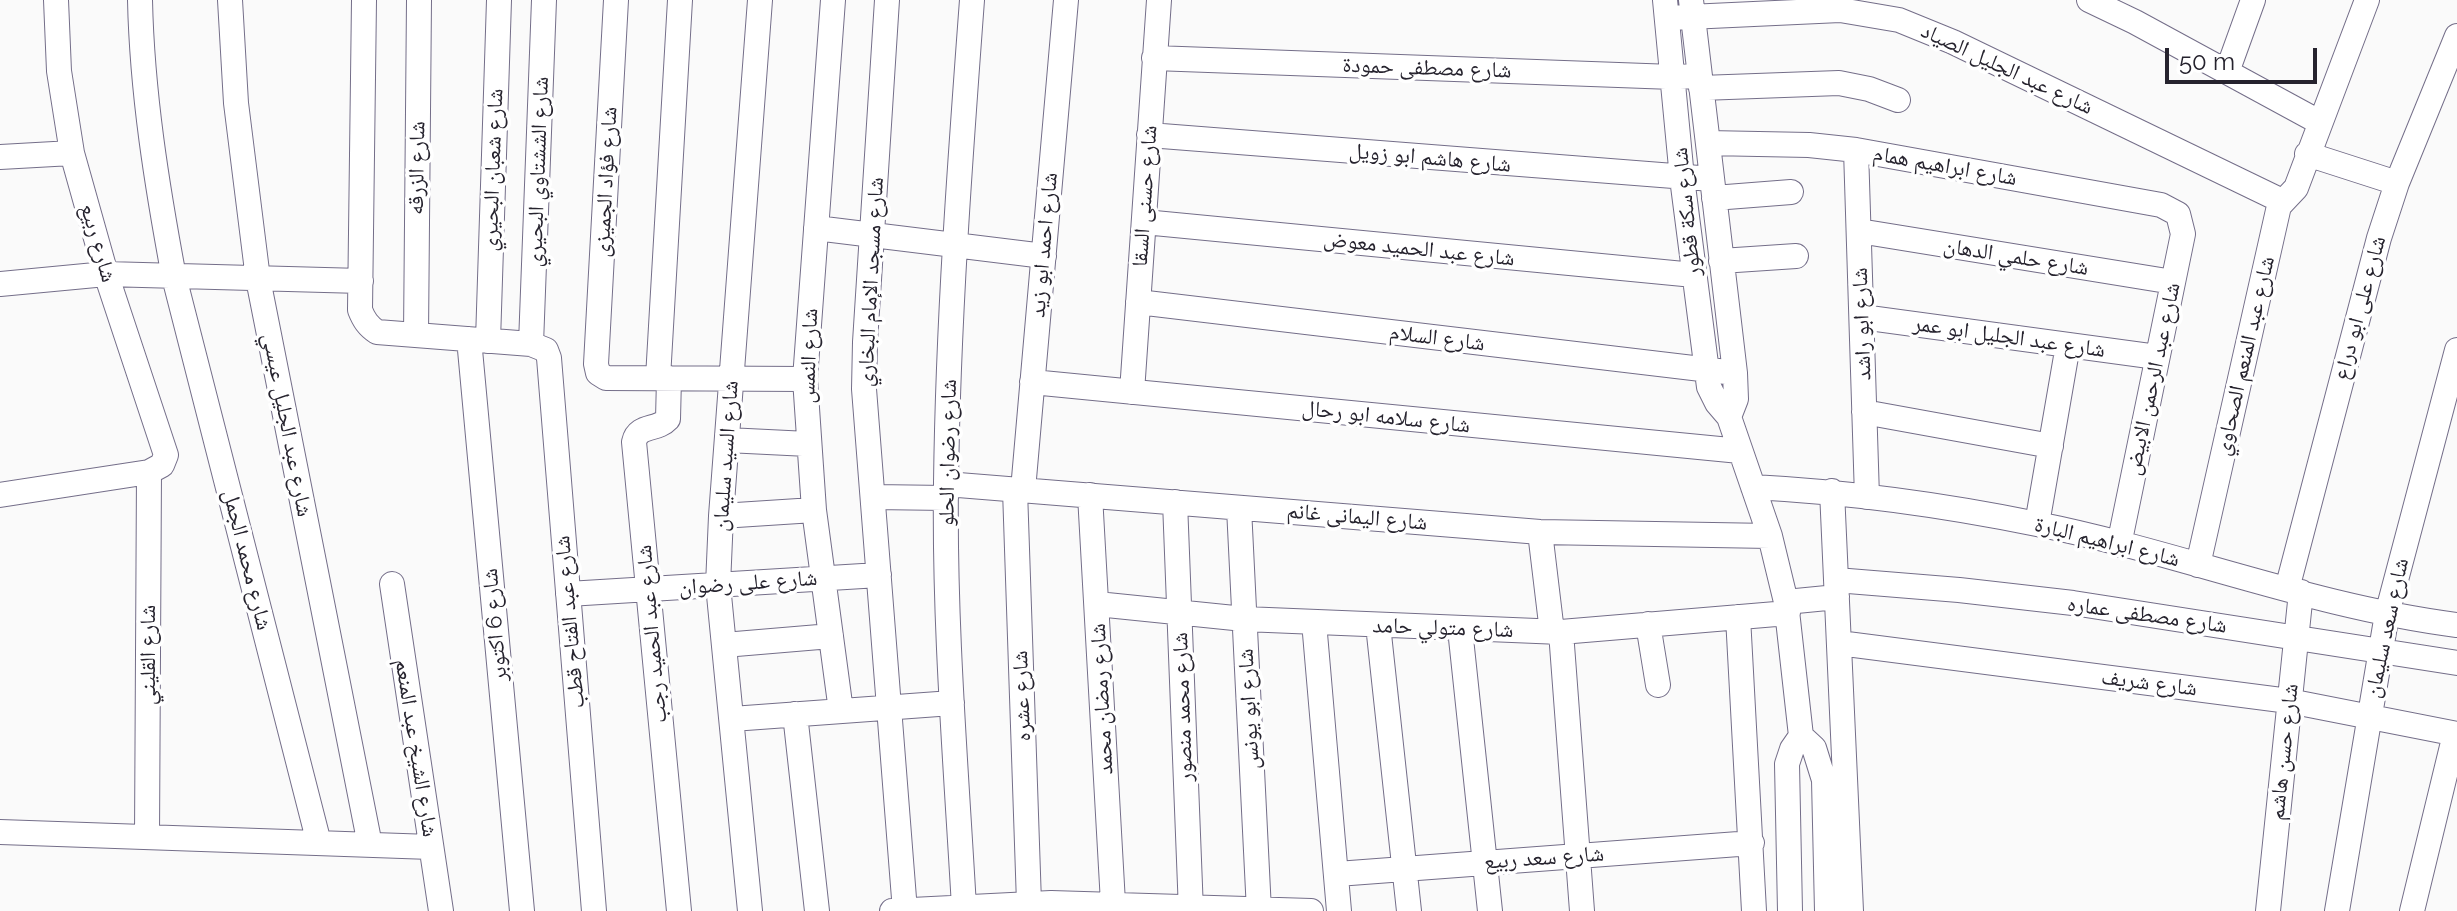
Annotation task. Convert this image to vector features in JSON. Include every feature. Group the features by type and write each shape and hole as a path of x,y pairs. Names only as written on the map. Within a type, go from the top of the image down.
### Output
{"street":[{"name":"شارع ربيع","path":"56,0 59,71 72,153 106,274 166,455 162,465 149,472"},
{"name":"شارع محمد الجمل","path":"140,0 158,188 174,277 319,843"},
{"name":"شارع عبد الجليل عيسي","path":"230,0 236,103 258,279 370,845"},
{"path":"364,0 360,310 369,327 377,332 531,344"},
{"name":"شارع الزرقه","path":"416,335 419,0"},
{"name":"شارع شعبان البحيري","path":"478,340 499,0"},
{"name":"شارع الششتاوي البحيري","path":"531,344 544,0"},
{"name":"شارع فؤاد الجميزى","path":"616,0 596,364 598,373 606,378 664,378"},
{"name":"شارع عبد الحميد رجب","path":"679,911 634,442 641,430 662,426 668,419 664,378 680,0"},
{"name":"شارع السيد سليمان","path":"750,911 718,585 760,0"},
{"name":"شارع النمس","path":"833,0 805,379 814,510 841,711"},
{"name":"شارع مسجد الإمام البخاري","path":"887,0 864,389 905,911"},
{"name":"شارع رضوان الحلو","path":"972,0 953,244 946,491 952,703 979,907"},
{"name":"شارع احمد ابو زيد","path":"1019,490 1032,382 1066,0"},
{"name":"شارع حسنى السقا","path":"1132,392 1159,0"},
{"path":"2089,0 2139,11 2227,72 2319,122"},
{"path":"2227,72 2253,0"},
{"name":"شارع عبد المنعم الصحاوي","path":"2198,565 2282,201 2296,188 2367,0"},
{"name":"شارع سكة قطور","path":"1692,8 1735,373 1736,399 1729,417"},
{"name":"شارع عبد الجليل الصياد","path":"1666,9 1840,10 1899,20 1940,36 2282,201"},
{"name":"شارع سكة قطور","path":"1666,9 1682,178 1709,387 1729,417 1770,536 1787,607 1801,736 1787,764 1790,911"},
{"name":"شارع على ابو دراع","path":"2294,591 2363,294 2397,183 2457,36"},
{"name":"شارع مصطفى حمودة","path":"1154,58 1673,77 1701,82 1839,83 1869,89 1898,100"},
{"name":"شارع هاشم ابو زويل","path":"1149,135 1682,178 1713,189 1791,192"},
{"name":"شارع ابراهيم همام","path":"1708,143 1809,145 1856,150 2161,205 2178,214"},
{"name":"شارع ابو راشد","path":"1856,150 1867,497"},
{"path":"0,157 72,153"},
{"path":"2307,154 2397,183"},
{"name":"شارع عبد الرحمن الابيض","path":"2119,545 2183,234 2178,214"},
{"name":"شارع عبد الحميد معوض","path":"1144,222 1694,275"},
{"path":"816,228 1044,256"},
{"name":"شارع حلمي الدهان","path":"1859,231 2173,282"},
{"path":"1721,261 1796,256"},
{"path":"0,284 106,274 361,281"},
{"name":"شارع السلام","path":"1138,302 1735,373"},
{"name":"شارع عبد الجليل ابو عمر","path":"1862,317 2157,357"},
{"name":"شارع 6 اكتوبر","path":"478,340 522,911"},
{"name":"شارع عبد الفتاح قطب","path":"531,344 546,350 549,358 594,911"},
{"path":"2037,524 2068,345"},
{"name":"شارع سعد سليمان","path":"2337,911 2387,614 2457,350"},
{"path":"664,378 805,379"},
{"name":"شارع سلامه ابو رحال","path":"1032,382 1740,451"},
{"path":"1864,412 2051,446"},
{"path":"727,440 808,444"},
{"path":"0,495 149,472"},
{"name":"شارع القليني","path":"147,837 149,472"},
{"name":"شارع ابراهيم البارة","path":"1753,487 1832,491 2037,524 2387,614 2457,625"},
{"name":"شارع اليمانى غانم","path":"874,497 946,491 1019,490 1540,532 1770,536"},
{"name":"شارع عشره","path":"1019,490 1044,906"},
{"path":"1832,491 1851,911"},
{"name":"شارع رمضان محمد","path":"1090,495 1115,906"},
{"name":"شارع محمد منصور","path":"1175,502 1191,908"},
{"name":"شارع ابو يونس","path":"1239,508 1259,910"},
{"path":"721,516 814,510"},
{"path":"1540,532 1557,632 1582,911"},
{"name":"شارع على رضوان","path":"568,594 879,575"},
{"name":"شارع الشيخ عبد المنعم","path":"392,584 441,911"},
{"name":"شارع مصطفى عماره","path":"1787,607 1836,589 1959,590 2073,603 2457,663"},
{"name":"شارع حسن هاشم","path":"2268,911 2296,637 2294,591"},
{"name":"شارع متولي حامد","path":"1097,604 1244,619 1557,632 1738,617 1787,607"},
{"path":"1738,617 1754,911"},
{"path":"1314,622 1339,911"},
{"path":"1648,624 1658,685"},
{"path":"1378,625 1409,911"},
{"path":"1460,629 1490,911"},
{"path":"724,645 831,636"},
{"name":"شارع شريف","path":"1839,643 2289,701 2456,734"},
{"path":"732,719 952,703"},
{"path":"795,714 817,911"},
{"path":"2412,911 2456,734"},
{"name":"شارع سكة قطور","path":"1801,736 1814,748 1824,780 1827,911"},
{"path":"0,832 431,847"},
{"name":"شارع سعد ربيع","path":"1337,874 1752,843"},
{"path":"892,911 1115,906 1311,911"}]}
